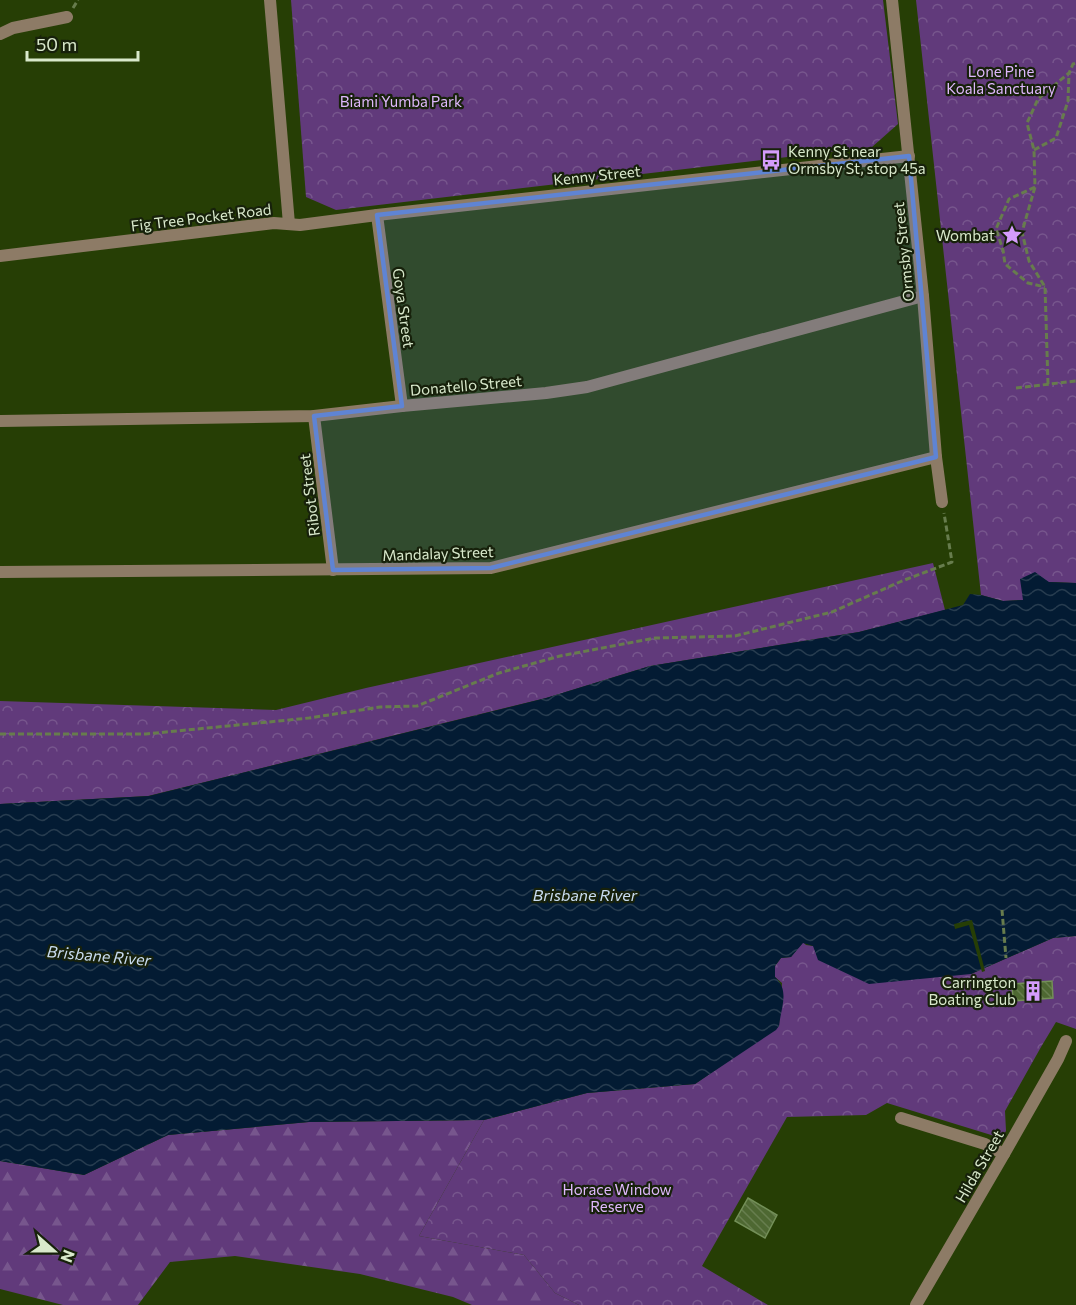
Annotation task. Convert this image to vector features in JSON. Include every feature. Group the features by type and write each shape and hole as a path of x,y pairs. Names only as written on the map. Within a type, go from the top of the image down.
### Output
{"street":[{"name":"Fig Tree Pocket Road","path":"0,256 274,223 290,224 270,0"},
{"name":"Ormsby Street","path":"892,0 942,502"},
{"path":"0,34 13,28 67,17"},
{"name":"Kenny Street","path":"290,224 300,225 909,156"},
{"name":"Goya Street","path":"377,215 402,406"},
{"name":"Donatello Street","path":"0,421 314,416 546,393 587,387 923,296"},
{"name":"Ribot Street","path":"314,416 333,570"},
{"name":"Mandalay Street","path":"0,572 491,568 936,458"},
{"name":"Hilda Street","path":"916,1305 1058,1059 1066,1041"},
{"path":"901,1118 985,1144 1004,1154"}],"path":[{"path":"1034,150 1056,138 1068,101 1069,74 1073,64 1076,63"},
{"path":"1048,384 1045,287 1029,261 1022,232 1035,187 1034,150 1028,123 1038,99 1069,74"},
{"path":"1035,187 1009,199 996,229 1004,250 1005,264 1028,283 1045,287"},
{"path":"1016,388 1076,381"},
{"path":"0,734 146,734 309,718 380,707 417,706 500,673 560,656 655,638 735,636 832,612 952,562 942,502"},
{"path":"1002,910 1006,958"}],"highlighted area":[{"path":"909,156 936,457 491,568 333,570 314,416 402,406 377,215"}],"green space":[{"name":"Biami Yumba Park","path":"291,0 883,0 898,124 872,147 336,210 306,197"},
{"name":"Lone Pine Koala Sanctuary","path":"916,0 1076,0 1076,583 1049,582 1023,600 1003,601 981,595"},
{"path":"933,563 945,610 859,632 650,666 546,698 148,796 0,804 0,701 276,710 366,688"},
{"name":"Horace Window Reserve","path":"1076,936 1076,1029 1056,1022 1005,1111 1006,1131 1001,1138 887,1103 866,1115 787,1117 702,1266 768,1305 579,1305 555,1293 524,1255 419,1236 484,1120 587,1093 695,1084 779,1026 782,983 775,977 775,966 781,958 791,957 803,942 806,945 971,974 1053,938"},
{"path":"484,1120 419,1236 524,1255 555,1293 579,1305 472,1305 453,1297 360,1274 235,1256 170,1262 138,1305 63,1305 0,1289 0,1161 84,1175 168,1135 309,1122"}],"water":[{"name":"Brisbane River","path":"1035,572 1049,582 1076,583 1076,936 1053,938 971,974 869,984 818,960 813,946 803,943 791,957 781,958 775,966 775,977 780,982 783,994 783,1006 776,1030 695,1084 587,1093 484,1120 309,1122 168,1135 84,1175 0,1161 0,804 149,796 546,698 650,666 859,632 963,605 970,594 1003,601 1023,600 1020,579"}],"pier":[{"path":"972,920 985,971 982,972 969,925 955,929 954,924"}],"building":[{"name":"Carrington Boating Club","path":"1052,981 1053,998 1013,1001 1012,984"},
{"path":"748,1198 777,1215 765,1238 735,1221"}],"place":[{"name":"Kenny St near Ormsby St, stop 45a","path":"771,160"},
{"name":"Wombat","path":"1012,235"},
{"name":"Carrington Boating Club","path":"1033,991"}]}
